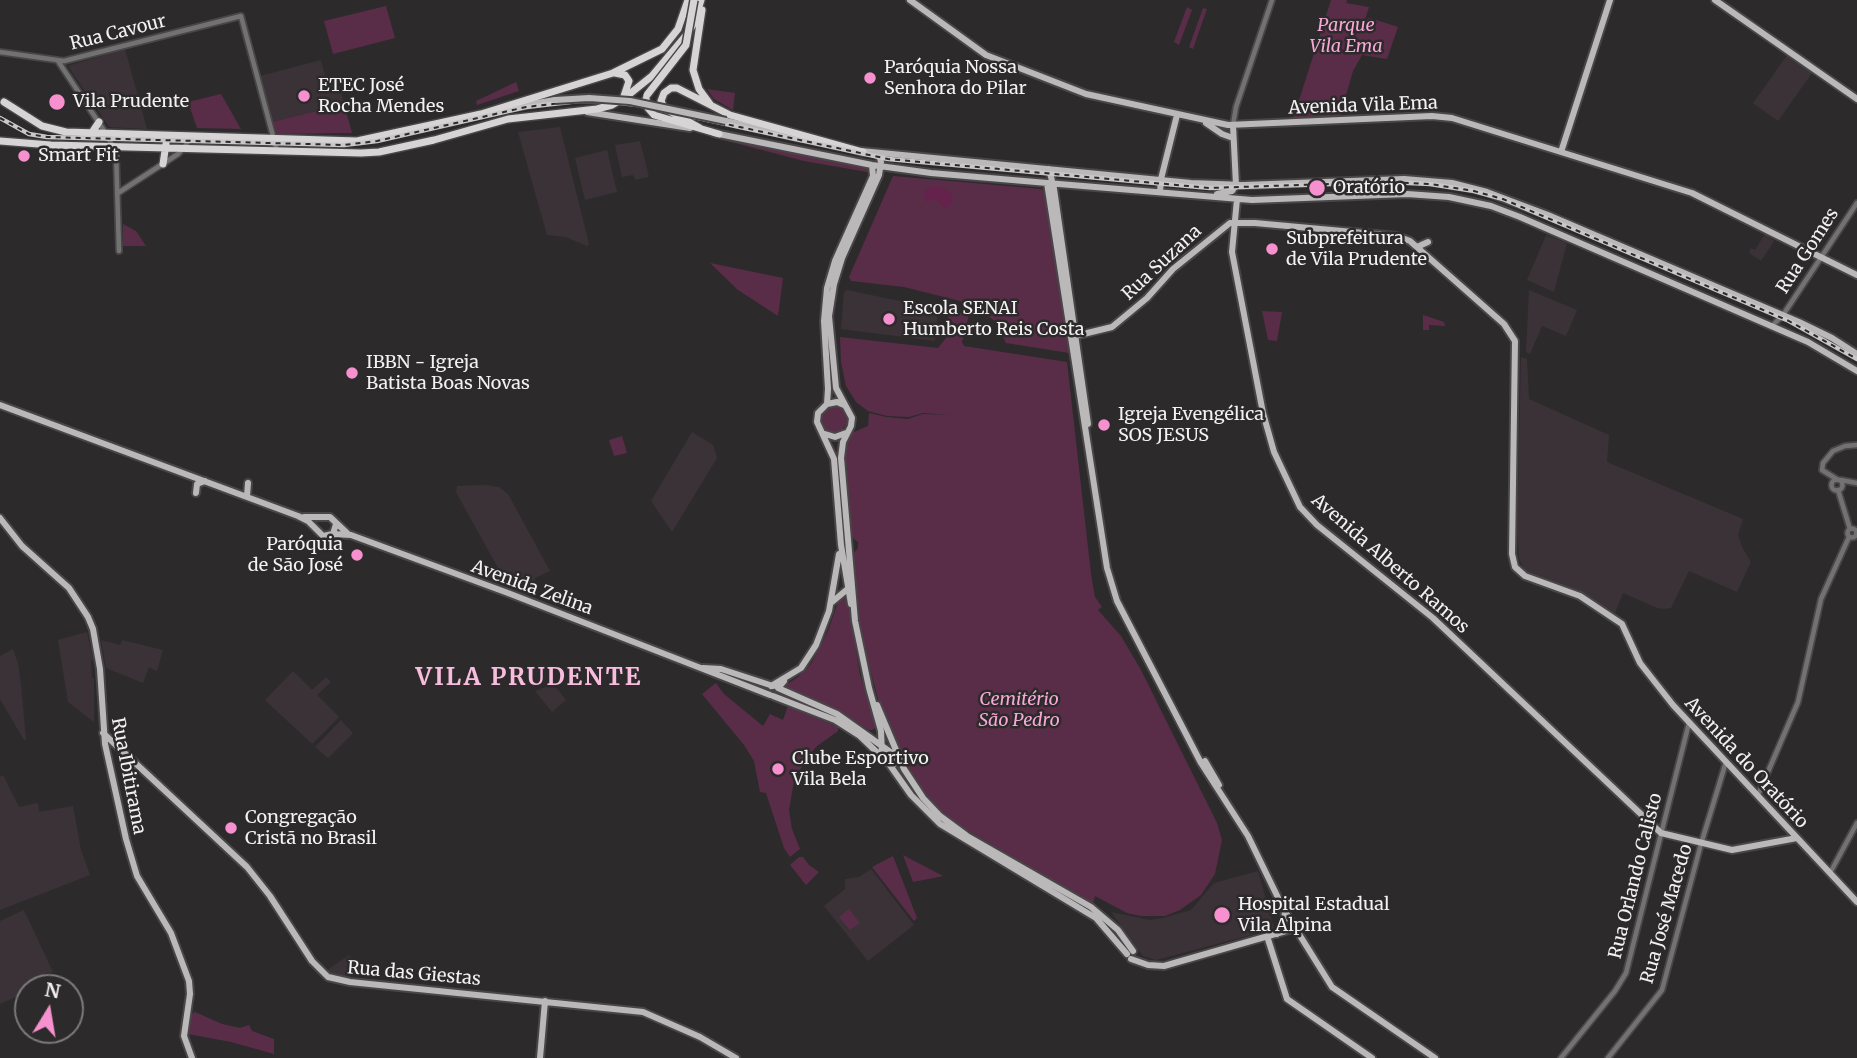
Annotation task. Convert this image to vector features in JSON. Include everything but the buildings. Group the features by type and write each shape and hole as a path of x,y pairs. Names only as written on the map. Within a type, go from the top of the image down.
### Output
{"highway":[{"path":"4,102 48,128 91,134 357,141 481,114 612,73 662,49 678,29 688,0"},
{"path":"699,1 686,45 647,94 646,104 654,115 719,134"},
{"path":"0,141 114,147 379,152 508,119 538,114 581,112 612,105 639,88 680,45 694,23 699,1"},
{"path":"699,1 702,19 693,70 699,89 713,107"},
{"path":"612,73 622,74 629,81 629,88 622,99"},
{"path":"700,128 664,108 661,103 662,95 675,88 737,117 863,152"},
{"path":"91,134 99,122"},
{"path":"163,164 167,136"}],"main road":[{"name":"Avenida Vila Ema","path":"910,0 977,49 1086,94 1233,125 1445,117 1692,193 1857,275"},
{"path":"1561,152 1610,0"},
{"path":"1715,0 1857,100"},
{"path":"481,114 555,100 589,98 630,101 879,154 1236,185 1404,179 1472,187 1510,200 1783,315 1832,338 1857,354"},
{"path":"581,112 645,120 881,166 941,174 1237,199 1297,200 1427,194 1491,206 1772,326 1829,353 1857,371"},
{"path":"1160,192 1160,179 1177,115"},
{"path":"1201,120 1233,138"},
{"path":"1190,195 1233,191 1236,185 1233,125"},
{"path":"879,154 881,166 838,270 831,297 830,328 836,388 852,418 841,458 850,562 855,616 880,727 883,758 919,805 940,824 1096,918 1132,955 1145,961 1169,964 1296,928"},
{"path":"827,404 824,321 827,288 835,261 873,176 872,164"},
{"path":"1049,169 1112,590 1201,763 1259,851 1296,928"},
{"name":"Avenida Alberto Ramos","path":"1237,199 1232,252 1268,435 1280,468 1300,507 1325,531 1443,627 1661,833"},
{"name":"Rua Suzana","path":"1073,337 1112,327 1147,298 1167,274 1224,225 1233,222"},
{"name":"Avenida do Oratório","path":"1233,222 1405,238 1504,324 1516,341 1509,555 1510,566 1515,575 1581,600 1615,622 1627,634 1651,680 1857,902"},
{"path":"1417,247 1428,242"},
{"path":"846,406 837,402 827,404 820,410 817,418 818,426 833,454 841,545 849,598 855,616"},
{"path":"0,405 299,516 325,536 333,534 336,524 330,517 299,516"},
{"path":"824,433 835,437 846,433"},
{"path":"196,493 197,484 205,481"},
{"path":"247,496 248,483"},
{"name":"Rua Ibitirama","path":"0,518 22,546 67,586 88,617 96,639 103,733 126,839 137,876 168,927 189,981 190,994 184,1036 192,1058"},
{"path":"317,529 317,522 321,518"},
{"name":"Avenida Zelina","path":"336,524 351,536"},
{"name":"Avenida Zelina","path":"333,534 351,536 703,667"},
{"path":"841,545 846,547 850,562"},
{"path":"775,687 808,660 821,634 831,604 841,545"},
{"path":"831,604 848,590 852,582"},
{"path":"835,584 836,590 849,598"},
{"path":"703,667 721,668 775,687 837,714 898,758"},
{"path":"703,667 835,720 860,736 891,764 898,758"},
{"path":"758,681 786,677"},
{"path":"868,681 898,758 923,798 940,816 967,836 1091,907 1118,930 1132,955"},
{"path":"771,695 776,694 775,687"},
{"path":"870,736 880,727"},
{"name":"Rua das Giestas","path":"103,733 247,867 270,896 312,961 328,977 350,982 643,1012 700,1037 736,1058"},
{"path":"1231,808 1248,836 1284,910 1336,991 1435,1058"},
{"path":"1661,833 1701,844 1738,850 1797,838"},
{"path":"1277,934 1284,921 1284,910"},
{"path":"1267,936 1287,999 1372,1058"},
{"path":"540,1058 545,1001"}],"street":[{"path":"1233,125 1236,107 1272,0"},
{"name":"Rua Cavour","path":"0,52 58,61 241,16 274,140"},
{"path":"58,61 99,122 117,155 117,185 120,192 119,251"},
{"path":"120,192 184,149 190,137"},
{"path":"274,140 277,151"},
{"name":"Rua Gomes","path":"1772,326 1783,315 1857,203"},
{"path":"1856,483 1833,489 1824,472 1826,458 1833,451 1857,444"},
{"path":"1824,472 1839,480 1856,483"},
{"path":"1831,484 1839,480"},
{"path":"1757,796 1798,702 1821,599 1849,537 1847,533 1850,529 1839,480"},
{"name":"Rua Orlando Calisto","path":"1561,1058 1615,991 1626,972 1689,723"},
{"name":"Rua José Macedo","path":"1608,1058 1662,990 1726,762"},
{"path":"1830,873 1857,823"}],"shaded area":[{"path":"125,49 147,129 109,127 68,66"},
{"path":"1788,54 1812,73 1778,121 1753,103"},
{"name":"ETEC José Rocha Mendes","path":"321,60 327,83 338,81 344,104 272,122 260,76"},
{"path":"560,127 589,244 587,246 566,237 547,235 518,132"},
{"path":"640,141 649,177 635,180 633,175 622,177 615,145"},
{"path":"607,150 617,192 585,200 575,158"},
{"path":"937,186 951,194 953,201 949,206 944,207 937,199 928,202 925,200 923,196 926,189"},
{"path":"1765,234 1774,241 1761,261 1749,253 1751,248 1755,250"},
{"path":"1546,235 1567,243 1554,292 1527,280"},
{"name":"Escola SENAI Humberto Reis Costa","path":"847,290 938,309 935,341 841,329 844,292"},
{"path":"1529,290 1577,310 1566,336 1542,326 1530,354 1526,352"},
{"path":"1521,357 1527,359 1529,399 1609,435 1607,462 1743,519 1738,535 1751,562 1737,592 1689,571 1671,608 1657,608 1623,593 1615,613 1580,591 1524,570 1519,558 1517,532"},
{"path":"692,432 713,445 717,458 672,532 651,501"},
{"path":"457,486 499,487 508,494 550,571 535,578 529,595 509,588 456,492"},
{"path":"87,632 93,660 94,722 68,702 58,640"},
{"path":"101,640 120,645 122,640 163,650 157,671 149,667 143,683 106,668"},
{"path":"13,649 18,663 26,740 0,699 0,656"},
{"path":"293,671 312,690 326,677 331,682 317,695 339,717 312,744 265,700"},
{"path":"553,684 566,700 552,712 535,691"},
{"path":"341,720 353,733 328,758 315,747"},
{"path":"3,775 19,807 38,803 39,812 73,806 81,850 90,875 0,910 0,777"},
{"path":"871,869 914,925 868,961 824,906 845,889 845,879 859,877"},
{"name":"Hospital Estadual Vila Alpina","path":"1258,871 1274,929 1156,960 1143,956 1111,912 1150,920 1163,918 1191,910 1214,883"},
{"path":"24,910 53,972 14,974 14,998 0,1004 0,921"},
{"path":"349,955 356,964 351,966 350,977 326,971"}],"green space":[{"name":"Parque Vila Ema","path":"1331,0 1347,0 1346,3 1369,7 1365,20 1370,18 1398,27 1387,59 1362,55 1353,71 1340,116 1293,119"},
{"path":"386,6 395,38 333,54 324,21"},
{"path":"1187,7 1192,10 1179,45 1174,42"},
{"path":"1203,8 1207,9 1193,49 1189,47"},
{"path":"516,82 519,91 477,105 476,101"},
{"path":"707,89 735,93 733,110 714,99"},
{"path":"221,94 241,129 197,128 188,102"},
{"path":"344,104 352,133 277,134 272,122"},
{"path":"708,136 866,168 869,171 804,161"},
{"path":"893,176 1042,189 1045,193 1069,353 1006,343 996,322 972,304 904,287 851,281 849,277"},
{"path":"123,224 136,231 146,246 123,246"},
{"path":"710,263 783,278 778,316 738,290"},
{"name":"Cemitério São Pedro","path":"949,310 969,315 962,342 964,346 1067,362 1091,574 1095,597 1102,607 1098,610 1121,636 1141,670 1217,823 1222,840 1215,874 1201,895 1180,910 1165,916 1127,913 1095,896 1093,904 953,822 936,808 916,783 881,710 860,631 853,554 858,548 858,542 851,537 843,446 854,432 868,426 869,413 886,417 908,419 923,414 950,415 923,413 909,417 887,416 868,411 856,402 846,386 840,337 938,348 946,338"},
{"path":"1262,311 1282,312 1277,341 1268,340"},
{"path":"1423,315 1444,322 1445,326 1429,325 1429,330 1423,330"},
{"path":"834,406 843,410 847,419 843,428 834,432 825,428 821,419 825,410"},
{"path":"622,436 627,453 614,456 609,440"},
{"path":"842,597 848,600 860,675 876,723 872,730 825,704 783,687 811,664"},
{"name":"Clube Esportivo Vila Bela","path":"716,683 724,694 763,726 770,714 783,720 788,706 838,727 838,731 807,757 794,781 789,810 792,829 800,849 790,857 784,848 766,793 760,792 754,761 702,694"},
{"path":"903,855 943,876 913,882"},
{"path":"893,856 917,918 914,921 872,867"},
{"path":"803,857 819,872 806,885 790,865"},
{"path":"849,909 860,923 850,930 839,917"},
{"path":"195,1012 222,1024 240,1028 249,1025 252,1031 274,1039 274,1054 188,1034 190,1015"}],"railway":[{"path":"0,118 29,134 47,137 344,145 377,141 526,107 603,101 638,105 888,159 1210,188 1388,182 1430,184 1503,199 1789,321 1857,359"}],"place":[{"name":"Paróquia Nossa Senhora do Pilar","path":"870,78"},
{"name":"ETEC José Rocha Mendes","path":"304,96"},
{"name":"Vila Prudente","path":"57,102"},
{"name":"Smart Fit","path":"24,156"},
{"name":"Oratório","path":"1317,188"},
{"name":"Subprefeitura de Vila Prudente","path":"1272,249"},
{"name":"Escola SENAI Humberto Reis Costa","path":"889,319"},
{"name":"IBBN - Igreja Batista Boas Novas","path":"352,373"},
{"name":"Igreja Evengélica SOS JESUS","path":"1104,425"},
{"name":"Paróquia de São José","path":"357,555"},
{"name":"Clube Esportivo Vila Bela","path":"778,769"},
{"name":"Congregação Cristã no Brasil","path":"231,828"},
{"name":"Hospital Estadual Vila Alpina","path":"1222,915"}],"district":[{"name":"VILA PRUDENTE","path":"529,678"}]}
